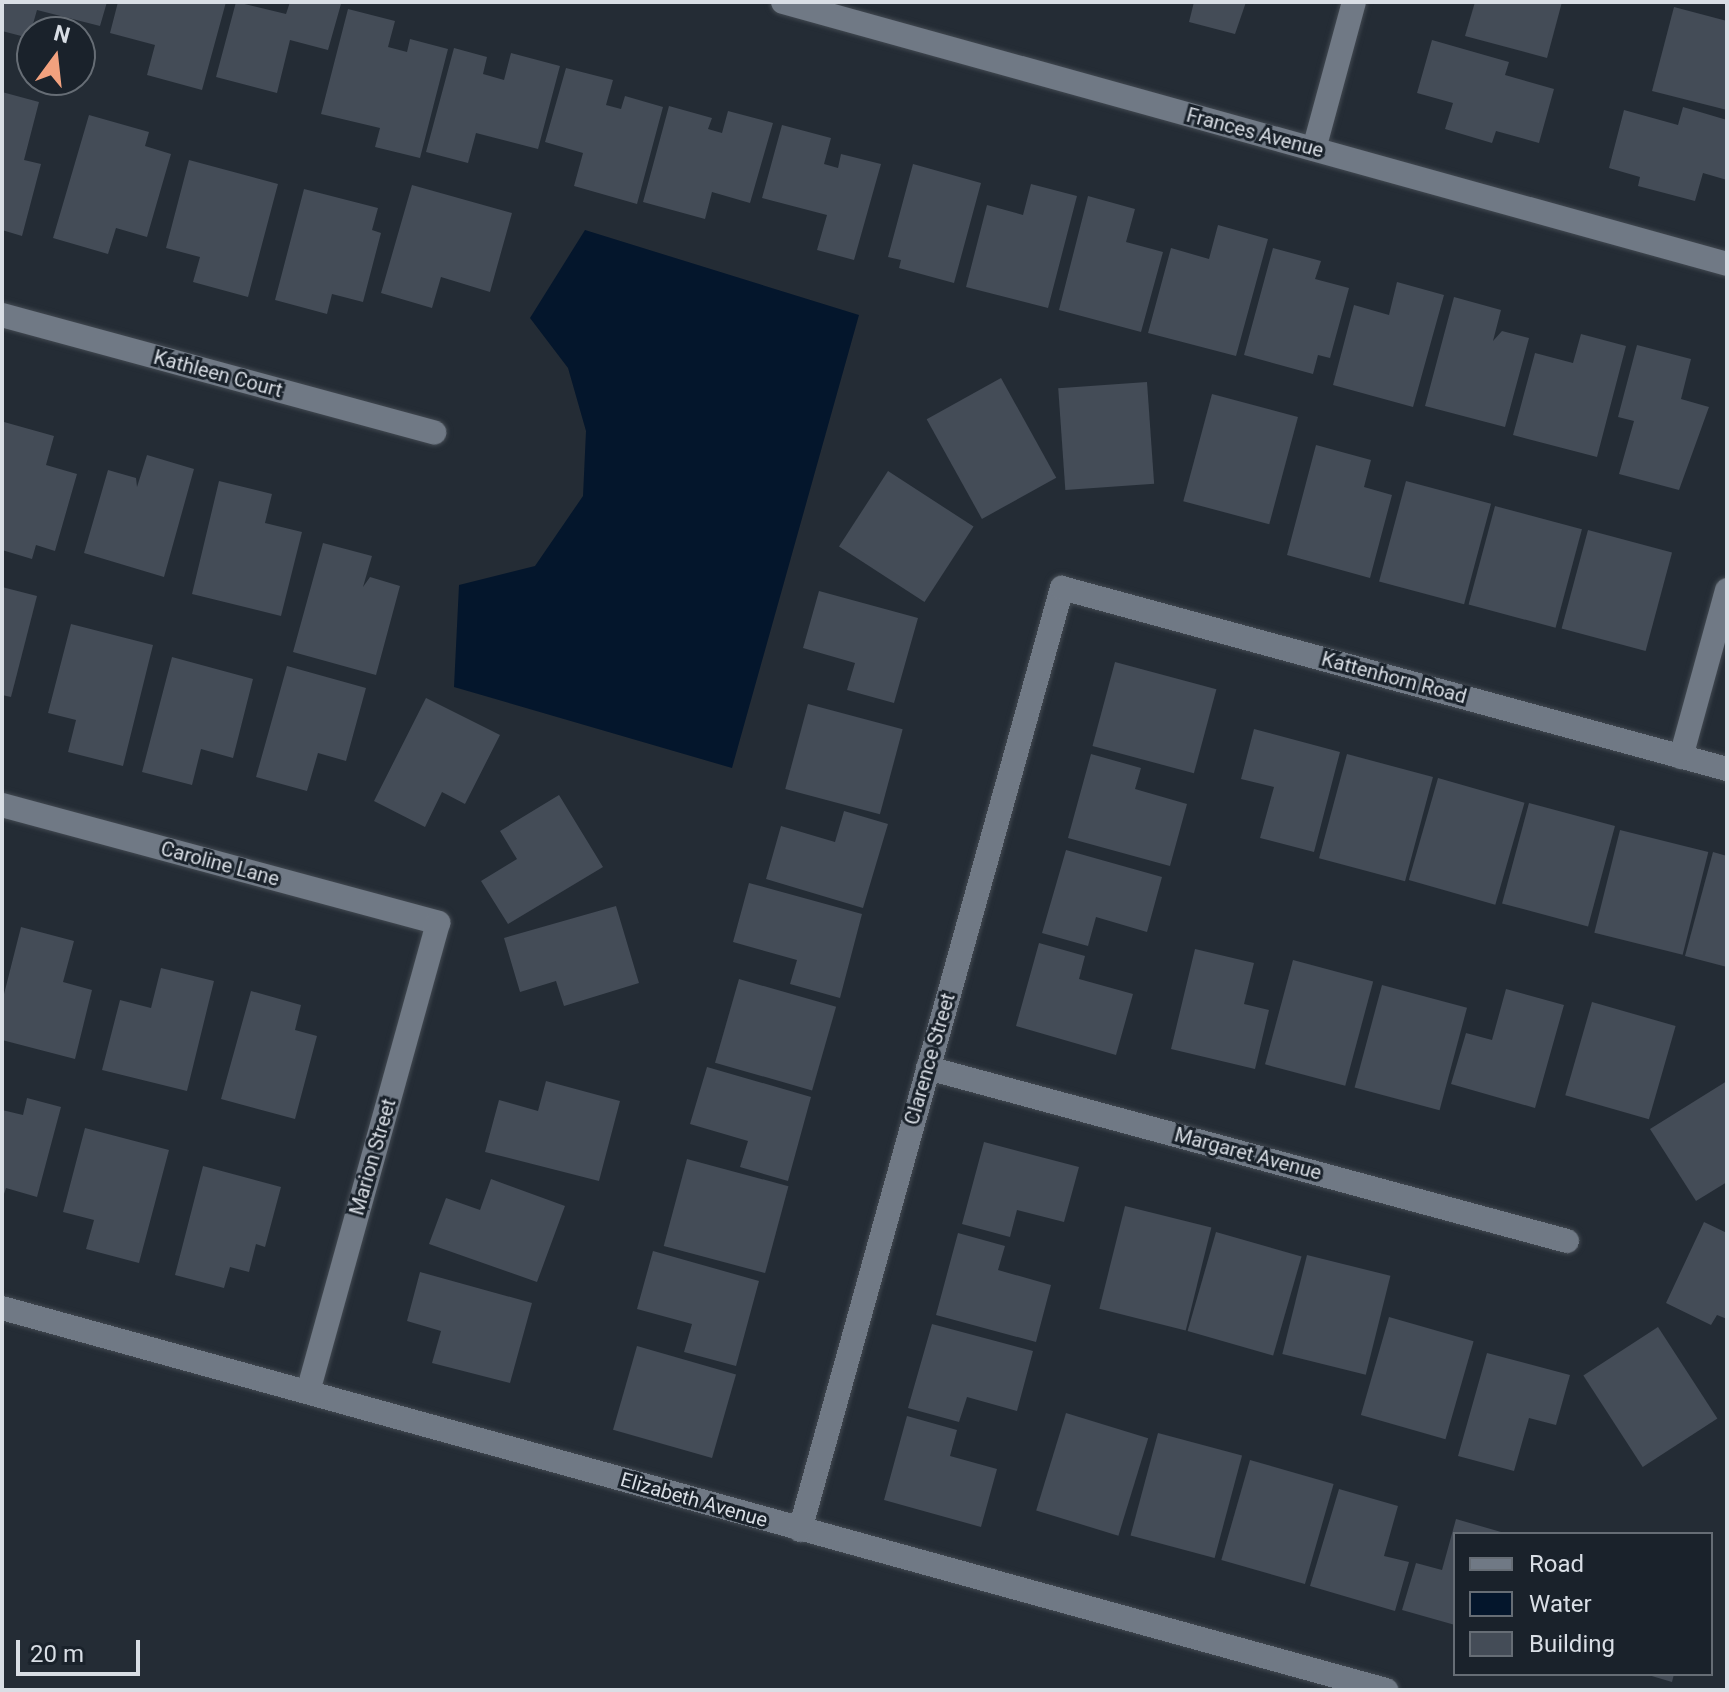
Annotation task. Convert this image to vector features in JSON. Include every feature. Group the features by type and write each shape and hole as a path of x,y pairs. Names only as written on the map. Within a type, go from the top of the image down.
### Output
{"street":[{"name":"Frances Avenue","path":"783,2 1727,264"},
{"path":"1314,149 1354,2"},
{"name":"Kathleen Court","path":"2,315 434,432"},
{"name":"Kattenhorn Road","path":"1062,588 1727,769"},
{"name":"Clarence Street","path":"800,1530 1062,588"},
{"path":"1681,757 1727,590"},
{"name":"Caroline Lane","path":"2,805 438,923"},
{"name":"Marion Street","path":"308,1391 438,923"},
{"name":"Margaret Avenue","path":"928,1068 1567,1241"},
{"name":"Elizabeth Avenue","path":"2,1308 1386,1690"}],"water":[{"path":"585,230 859,315 732,768 454,687 459,585 535,566 583,496 586,431 568,368 530,318"}],"building":[{"path":"2,2 107,2 100,26 96,25 96,16 61,16 37,10 35,16 16,16 16,35 2,31"},
{"path":"118,2 226,2 202,90 147,75 155,45 110,33"},
{"path":"236,2 286,14 290,2 341,4 328,50 290,40 277,93 216,77"},
{"path":"1194,2 1246,2 1235,34 1189,22"},
{"path":"1475,2 1562,2 1547,58 1465,36"},
{"path":"1674,7 1727,21 1727,110 1652,91"},
{"path":"348,9 395,21 388,47 407,52 410,39 448,49 420,158 375,147 380,128 321,114"},
{"path":"1432,40 1509,62 1505,75 1554,89 1539,143 1496,131 1492,143 1445,129 1453,103 1417,93"},
{"path":"454,48 487,57 483,74 504,80 511,53 560,66 538,149 476,133 468,163 426,152"},
{"path":"566,68 613,80 606,105 621,109 625,96 663,107 637,204 574,186 583,153 545,142"},
{"path":"2,92 39,102 24,160 41,164 22,236 2,230"},
{"path":"669,106 712,118 708,129 722,133 728,111 773,123 750,203 712,192 705,219 643,202"},
{"path":"1683,107 1727,120 1727,180 1703,173 1695,201 1638,186 1640,177 1609,168 1624,110 1678,125"},
{"path":"89,115 149,132 145,146 171,154 147,237 116,228 108,254 53,238"},
{"path":"782,125 831,138 824,164 838,168 841,154 881,164 854,260 817,250 827,215 762,198"},
{"path":"189,160 278,184 248,297 193,282 200,257 166,248"},
{"path":"913,164 981,183 954,283 899,268 901,260 888,257"},
{"path":"1031,184 1077,196 1048,308 966,287 987,205 1023,215"},
{"path":"412,185 512,213 490,292 441,277 432,308 381,293"},
{"path":"304,189 378,208 372,230 381,233 363,302 332,294 327,314 275,300"},
{"path":"1088,196 1135,209 1126,242 1163,252 1141,332 1059,310"},
{"path":"1218,225 1268,239 1236,356 1148,333 1171,248 1209,259"},
{"path":"1273,248 1321,261 1315,279 1349,288 1330,358 1318,355 1313,374 1244,355"},
{"path":"1397,282 1444,295 1413,407 1333,385 1354,305 1389,315"},
{"path":"1454,297 1501,310 1493,341 1502,331 1529,338 1505,427 1425,406"},
{"path":"1581,334 1626,346 1597,457 1513,435 1535,353 1573,363"},
{"path":"1637,345 1691,359 1681,399 1709,407 1679,490 1619,474 1634,421 1618,417"},
{"path":"1001,378 1056,478 982,519 927,419"},
{"path":"1147,382 1154,484 1065,490 1058,388"},
{"path":"1212,394 1298,417 1269,524 1183,501"},
{"path":"4,422 54,436 46,465 77,474 55,551 36,545 32,559 2,550"},
{"path":"1316,445 1371,460 1364,487 1392,495 1370,578 1287,555"},
{"path":"147,455 194,469 164,577 84,553 108,470 136,478 137,487"},
{"path":"888,471 974,527 925,602 839,546"},
{"path":"219,481 272,494 265,523 302,532 281,616 192,594"},
{"path":"1406,481 1491,504 1464,604 1379,581"},
{"path":"1495,506 1582,529 1556,628 1469,605"},
{"path":"1588,530 1672,553 1646,651 1562,629"},
{"path":"323,543 372,556 363,587 370,577 400,586 376,675 293,652"},
{"path":"2,587 37,596 11,697 2,695"},
{"path":"819,591 918,618 894,703 847,690 855,663 803,648"},
{"path":"71,624 153,645 123,766 68,752 76,720 48,713"},
{"path":"172,657 253,679 233,758 201,749 192,785 142,772"},
{"path":"1115,662 1216,689 1194,773 1092,746"},
{"path":"287,666 366,688 346,761 318,753 307,791 256,777"},
{"path":"426,698 500,735 465,804 442,792 425,827 374,801"},
{"path":"808,704 903,729 880,814 785,789"},
{"path":"1254,729 1340,752 1314,852 1260,838 1274,787 1241,779"},
{"path":"1091,754 1141,768 1135,789 1187,804 1170,866 1068,838"},
{"path":"1347,754 1433,777 1405,881 1319,858"},
{"path":"1438,778 1525,803 1495,905 1409,880"},
{"path":"559,795 603,867 508,924 481,881 517,859 500,831"},
{"path":"1529,803 1615,826 1588,926 1502,903"},
{"path":"844,811 888,824 863,908 766,879 781,826 835,842"},
{"path":"1620,830 1708,852 1683,955 1594,933"},
{"path":"1066,850 1162,877 1147,932 1096,917 1088,946 1042,933"},
{"path":"1713,852 1727,856 1727,967 1685,956"},
{"path":"749,883 862,914 840,998 790,984 797,960 733,942"},
{"path":"616,906 639,983 564,1006 556,981 520,992 504,938"},
{"path":"21,927 74,941 63,982 92,990 75,1059 2,1040 2,1002"},
{"path":"1039,943 1085,956 1079,979 1133,994 1116,1055 1016,1026"},
{"path":"1195,949 1254,963 1244,1004 1269,1010 1255,1069 1171,1049"},
{"path":"1293,960 1373,981 1345,1086 1265,1064"},
{"path":"161,968 214,981 187,1091 102,1070 120,1000 151,1008"},
{"path":"739,979 836,1007 812,1090 715,1063"},
{"path":"1382,985 1467,1008 1440,1110 1355,1087"},
{"path":"1506,989 1564,1005 1535,1108 1451,1084 1466,1033 1492,1040"},
{"path":"251,991 301,1005 295,1030 317,1036 295,1119 221,1099"},
{"path":"1592,1002 1676,1026 1649,1119 1565,1095"},
{"path":"707,1067 811,1097 788,1181 740,1167 748,1141 690,1124"},
{"path":"546,1081 620,1101 599,1181 485,1152 499,1100 538,1111"},
{"path":"1727,1081 1727,1182 1696,1201 1650,1129"},
{"path":"27,1098 61,1107 37,1197 6,1188 2,1200 2,1110 23,1115"},
{"path":"85,1128 169,1150 139,1263 86,1249 94,1220 63,1212"},
{"path":"984,1142 1079,1167 1064,1222 1017,1210 1010,1237 962,1224"},
{"path":"687,1159 788,1186 765,1273 664,1246"},
{"path":"203,1166 281,1187 265,1247 256,1244 249,1272 230,1267 224,1288 175,1275"},
{"path":"491,1179 565,1206 537,1282 429,1244 446,1198 480,1210"},
{"path":"1125,1206 1211,1228 1186,1330 1099,1309"},
{"path":"1704,1222 1727,1233 1727,1319 1717,1315 1711,1325 1666,1303"},
{"path":"1216,1232 1302,1257 1273,1356 1188,1331"},
{"path":"958,1233 1005,1246 998,1270 1051,1285 1036,1342 936,1315"},
{"path":"653,1251 759,1281 736,1366 684,1352 692,1324 637,1309"},
{"path":"1307,1255 1390,1276 1366,1375 1282,1354"},
{"path":"420,1272 532,1303 510,1383 432,1363 441,1331 407,1321"},
{"path":"1389,1317 1474,1341 1445,1439 1361,1415"},
{"path":"932,1324 1033,1351 1017,1411 967,1397 959,1422 908,1408"},
{"path":"1658,1327 1717,1418 1643,1467 1583,1375"},
{"path":"637,1346 736,1374 712,1458 613,1430"},
{"path":"1487,1353 1570,1375 1556,1425 1529,1418 1514,1471 1458,1456"},
{"path":"1066,1413 1148,1438 1118,1536 1036,1511"},
{"path":"907,1416 957,1430 950,1456 997,1469 981,1527 884,1500"},
{"path":"1158,1433 1242,1456 1215,1558 1131,1535"},
{"path":"1250,1460 1334,1484 1305,1584 1221,1560"},
{"path":"1339,1489 1398,1506 1384,1556 1409,1562 1395,1611 1310,1586"},
{"path":"1456,1519 1501,1532 1453,1532 1453,1624 1402,1610 1416,1563 1442,1570"},
{"path":"1652,1676 1674,1676 1672,1682"}]}
